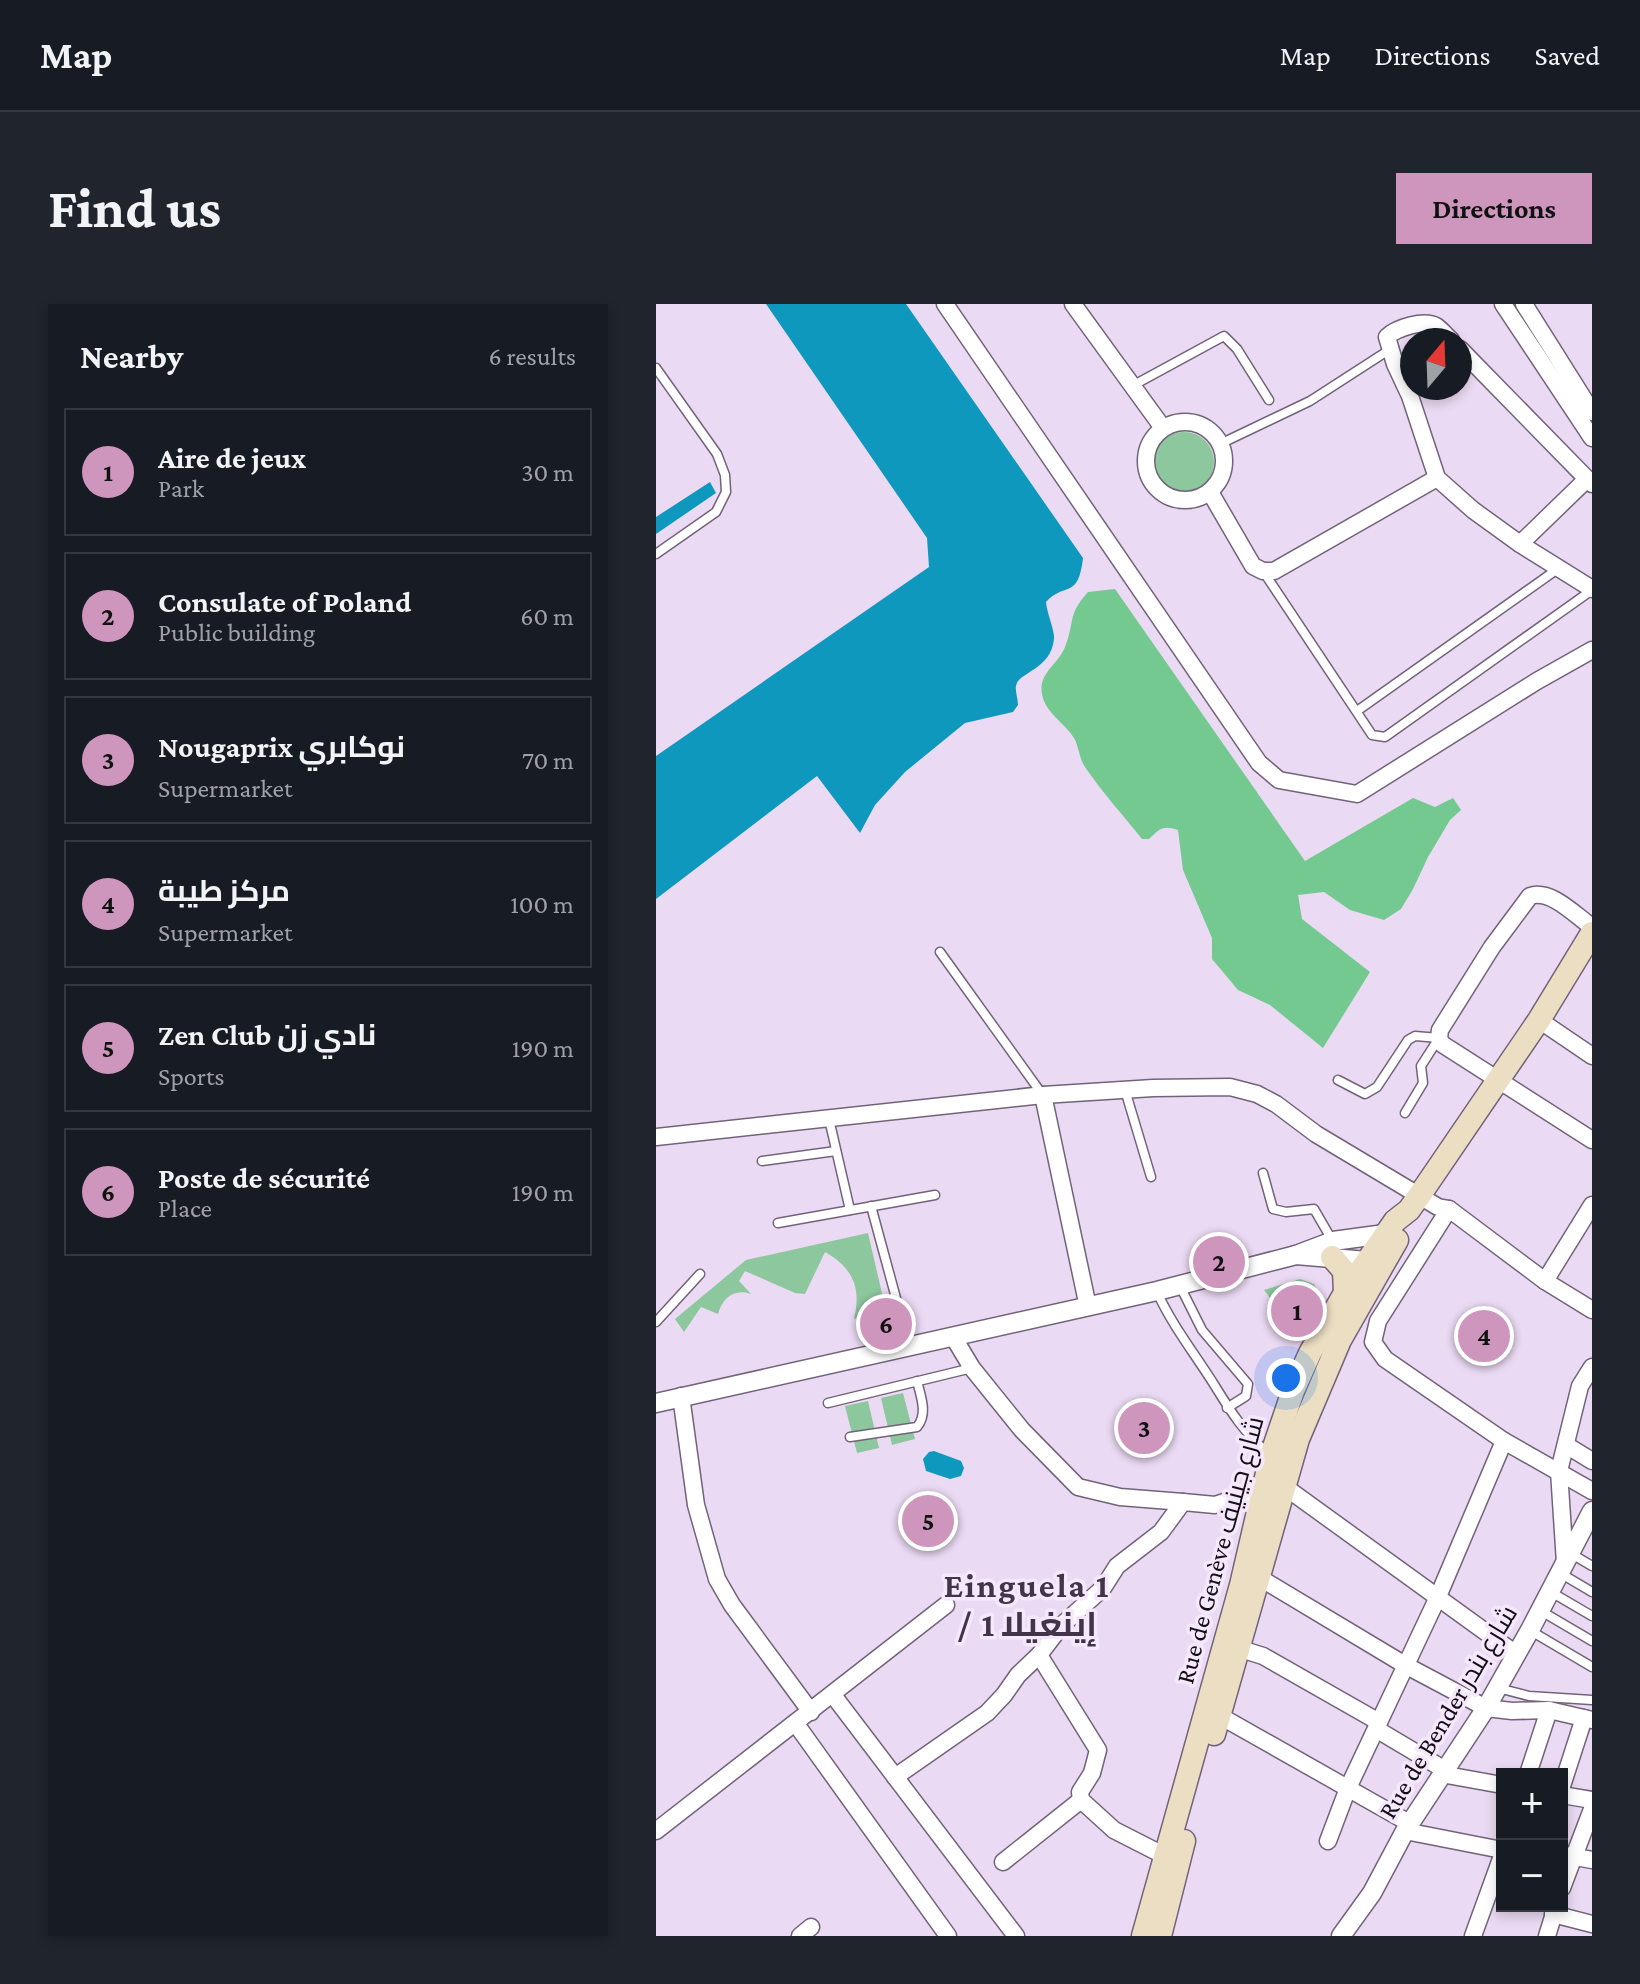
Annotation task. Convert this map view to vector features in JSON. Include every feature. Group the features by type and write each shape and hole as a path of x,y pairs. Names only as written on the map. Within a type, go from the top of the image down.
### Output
{"main road":[{"name":"Rue de Genève شارع جينيف","path":"1160,1936 1220,1716 1241,1585 1274,1488 1395,1221 1414,1203 1539,1020 1592,930"},
{"path":"1332,1249 1344,1271 1345,1293"},
{"name":"Rue de Genève شارع جينيف","path":"1143,1936 1165,1856 1232,1646 1260,1578 1274,1488 1271,1456 1293,1391 1345,1293 1380,1250"}],"street":[{"path":"945,304 1259,763 1279,780 1357,794 1592,650"},
{"path":"1073,304 1163,428"},
{"path":"1503,304 1592,438"},
{"path":"1524,304 1592,412"},
{"path":"1406,328 1427,323 1438,328"},
{"path":"1400,329 1387,337 1389,350 1410,396 1437,478 1473,510 1520,544 1592,590"},
{"path":"1472,361 1589,482 1520,544"},
{"path":"1189,422 1202,425 1213,433 1220,444 1224,470 1219,482 1199,498 1186,501 1162,493 1147,473 1147,447 1163,428 1189,422"},
{"path":"1210,492 1253,566 1263,571 1274,571 1437,478"},
{"path":"1592,930 1548,896 1538,893 1530,896 1492,947 1440,1030 1439,1038 1442,1044 1592,1140"},
{"path":"1539,1020 1592,1056"},
{"path":"656,1137 1043,1095 1230,1087 1257,1094 1276,1104 1414,1203 1449,1209 1545,1281 1592,1310"},
{"path":"1043,1095 1088,1307"},
{"path":"1545,1281 1592,1205"},
{"path":"1449,1209 1378,1321 1373,1342 1385,1359 1504,1441 1592,1491"},
{"path":"656,1403 954,1338 1296,1255 1332,1249 1380,1250"},
{"path":"1332,1249 1380,1250"},
{"path":"954,1338 972,1368 1022,1430 1078,1487 1120,1497 1215,1505 1274,1488 1516,1654"},
{"path":"1565,1563 1559,1471 1580,1386 1592,1367"},
{"path":"681,1396 696,1505 717,1579 732,1605 811,1712"},
{"path":"1328,1841 1348,1788 1437,1599 1504,1441"},
{"path":"1566,1445 1592,1461"},
{"path":"895,1777 987,1713 1062,1625 1103,1588 1117,1566 1161,1532 1183,1502"},
{"name":"Rue de Bender شارع بندر","path":"1341,1936 1372,1893 1408,1828 1486,1708 1565,1563 1586,1538 1592,1511"},
{"path":"1260,1578 1405,1665 1486,1708 1549,1710 1588,1719 1568,1771"},
{"path":"657,1827 796,1724 946,1605"},
{"path":"1232,1646 1263,1656 1378,1726 1443,1772 1496,1784"},
{"path":"1039,1655 1098,1750 1092,1773 1080,1792 1081,1800 1114,1830 1165,1856"},
{"path":"833,1695 1016,1936"},
{"path":"1530,1768 1549,1710"},
{"path":"1220,1716 1348,1788 1408,1828 1496,1849"},
{"path":"796,1724 948,1936"},
{"path":"1568,1796 1592,1800"},
{"path":"1003,1862 1081,1800"},
{"path":"1568,1854 1592,1809"},
{"path":"1568,1856 1592,1860"},
{"path":"1473,1936 1496,1873"},
{"path":"1547,1936 1554,1912"},
{"path":"1560,1912 1592,1924"}],"lane":[{"path":"1131,386 1224,336 1237,349 1269,400"},
{"path":"1220,444 1310,401 1389,350"},
{"path":"656,368 717,454 725,475 726,492 716,512 656,554"},
{"path":"1357,711 1559,568"},
{"path":"1263,571 1372,735 1378,738 1385,737 1592,590"},
{"path":"940,952 1043,1095"},
{"path":"1338,1080 1358,1092 1372,1092 1408,1040 1415,1036 1439,1038 1421,1066 1423,1083 1405,1113"},
{"path":"1125,1090 1151,1177"},
{"path":"829,1119 850,1210"},
{"path":"762,1161 836,1151"},
{"path":"1263,1173 1273,1209 1286,1212 1314,1209 1332,1249"},
{"path":"778,1223 935,1195"},
{"path":"871,1206 909,1347"},
{"path":"656,1322 700,1274"},
{"path":"1180,1285 1202,1330 1248,1384 1246,1396 1227,1408"},
{"path":"1157,1291 1169,1318 1227,1408 1271,1456"},
{"path":"828,1403 972,1368"},
{"path":"850,1437 917,1427 924,1412 917,1381"},
{"path":"1565,1563 1592,1566"},
{"path":"1565,1563 1592,1592"},
{"path":"1550,1591 1592,1616"},
{"path":"1540,1611 1592,1641"},
{"path":"1530,1630 1592,1667"},
{"path":"1497,1688 1529,1696 1592,1700"}],"green space":[{"path":"1184,432 1195,434 1205,441 1212,451 1212,473 1205,483 1195,490 1184,492 1173,490 1163,483 1156,473 1154,462 1156,451 1163,441 1173,434"},
{"path":"1115,589 1305,861 1413,798 1435,807 1453,798 1461,810 1450,820 1401,909 1384,920 1350,910 1324,892 1298,895 1302,919 1370,972 1323,1048 1270,1005 1238,990 1212,959 1212,938 1183,870 1178,830 1162,828 1149,839 1142,839 1083,764 1074,738 1044,701 1043,680 1065,647 1077,607 1088,592"},
{"path":"868,1233 884,1302 891,1300 894,1317 864,1323 854,1318 857,1297 853,1279 842,1264 825,1252 805,1294 795,1293 745,1271 739,1281 751,1294 740,1292 730,1296 718,1314 701,1307 684,1332 675,1319 746,1260"},
{"path":"1300,1279 1314,1284 1320,1296 1300,1337 1264,1290"},
{"path":"903,1393 915,1439 892,1445 881,1398"},
{"path":"868,1401 879,1448 857,1453 845,1406"}],"water":[{"path":"766,304 906,304 1083,558 1081,571 1074,585 1046,602 1054,636 1052,649 1041,664 1018,681 1018,705 1013,712 965,723 905,772 875,805 860,833 817,776 656,899 656,756 929,567 927,538"},
{"path":"710,482 716,493 656,534 656,517"},
{"path":"934,1451 961,1461 964,1468 961,1476 950,1479 926,1471 923,1459"}],"place":[{"name":"Consulate of Poland","path":"1219,1262"},
{"name":"Aire de jeux","path":"1297,1311"},
{"name":"Poste de sécurité","path":"886,1324"},
{"name":"مركز طيبة","path":"1484,1336"},
{"name":"Nougaprix نوكابري","path":"1144,1428"},
{"name":"Zen Club نادي زن","path":"928,1521"}],"district":[{"name":"Einguela 1 / إينغيلا 1","path":"1027,1604"}]}
